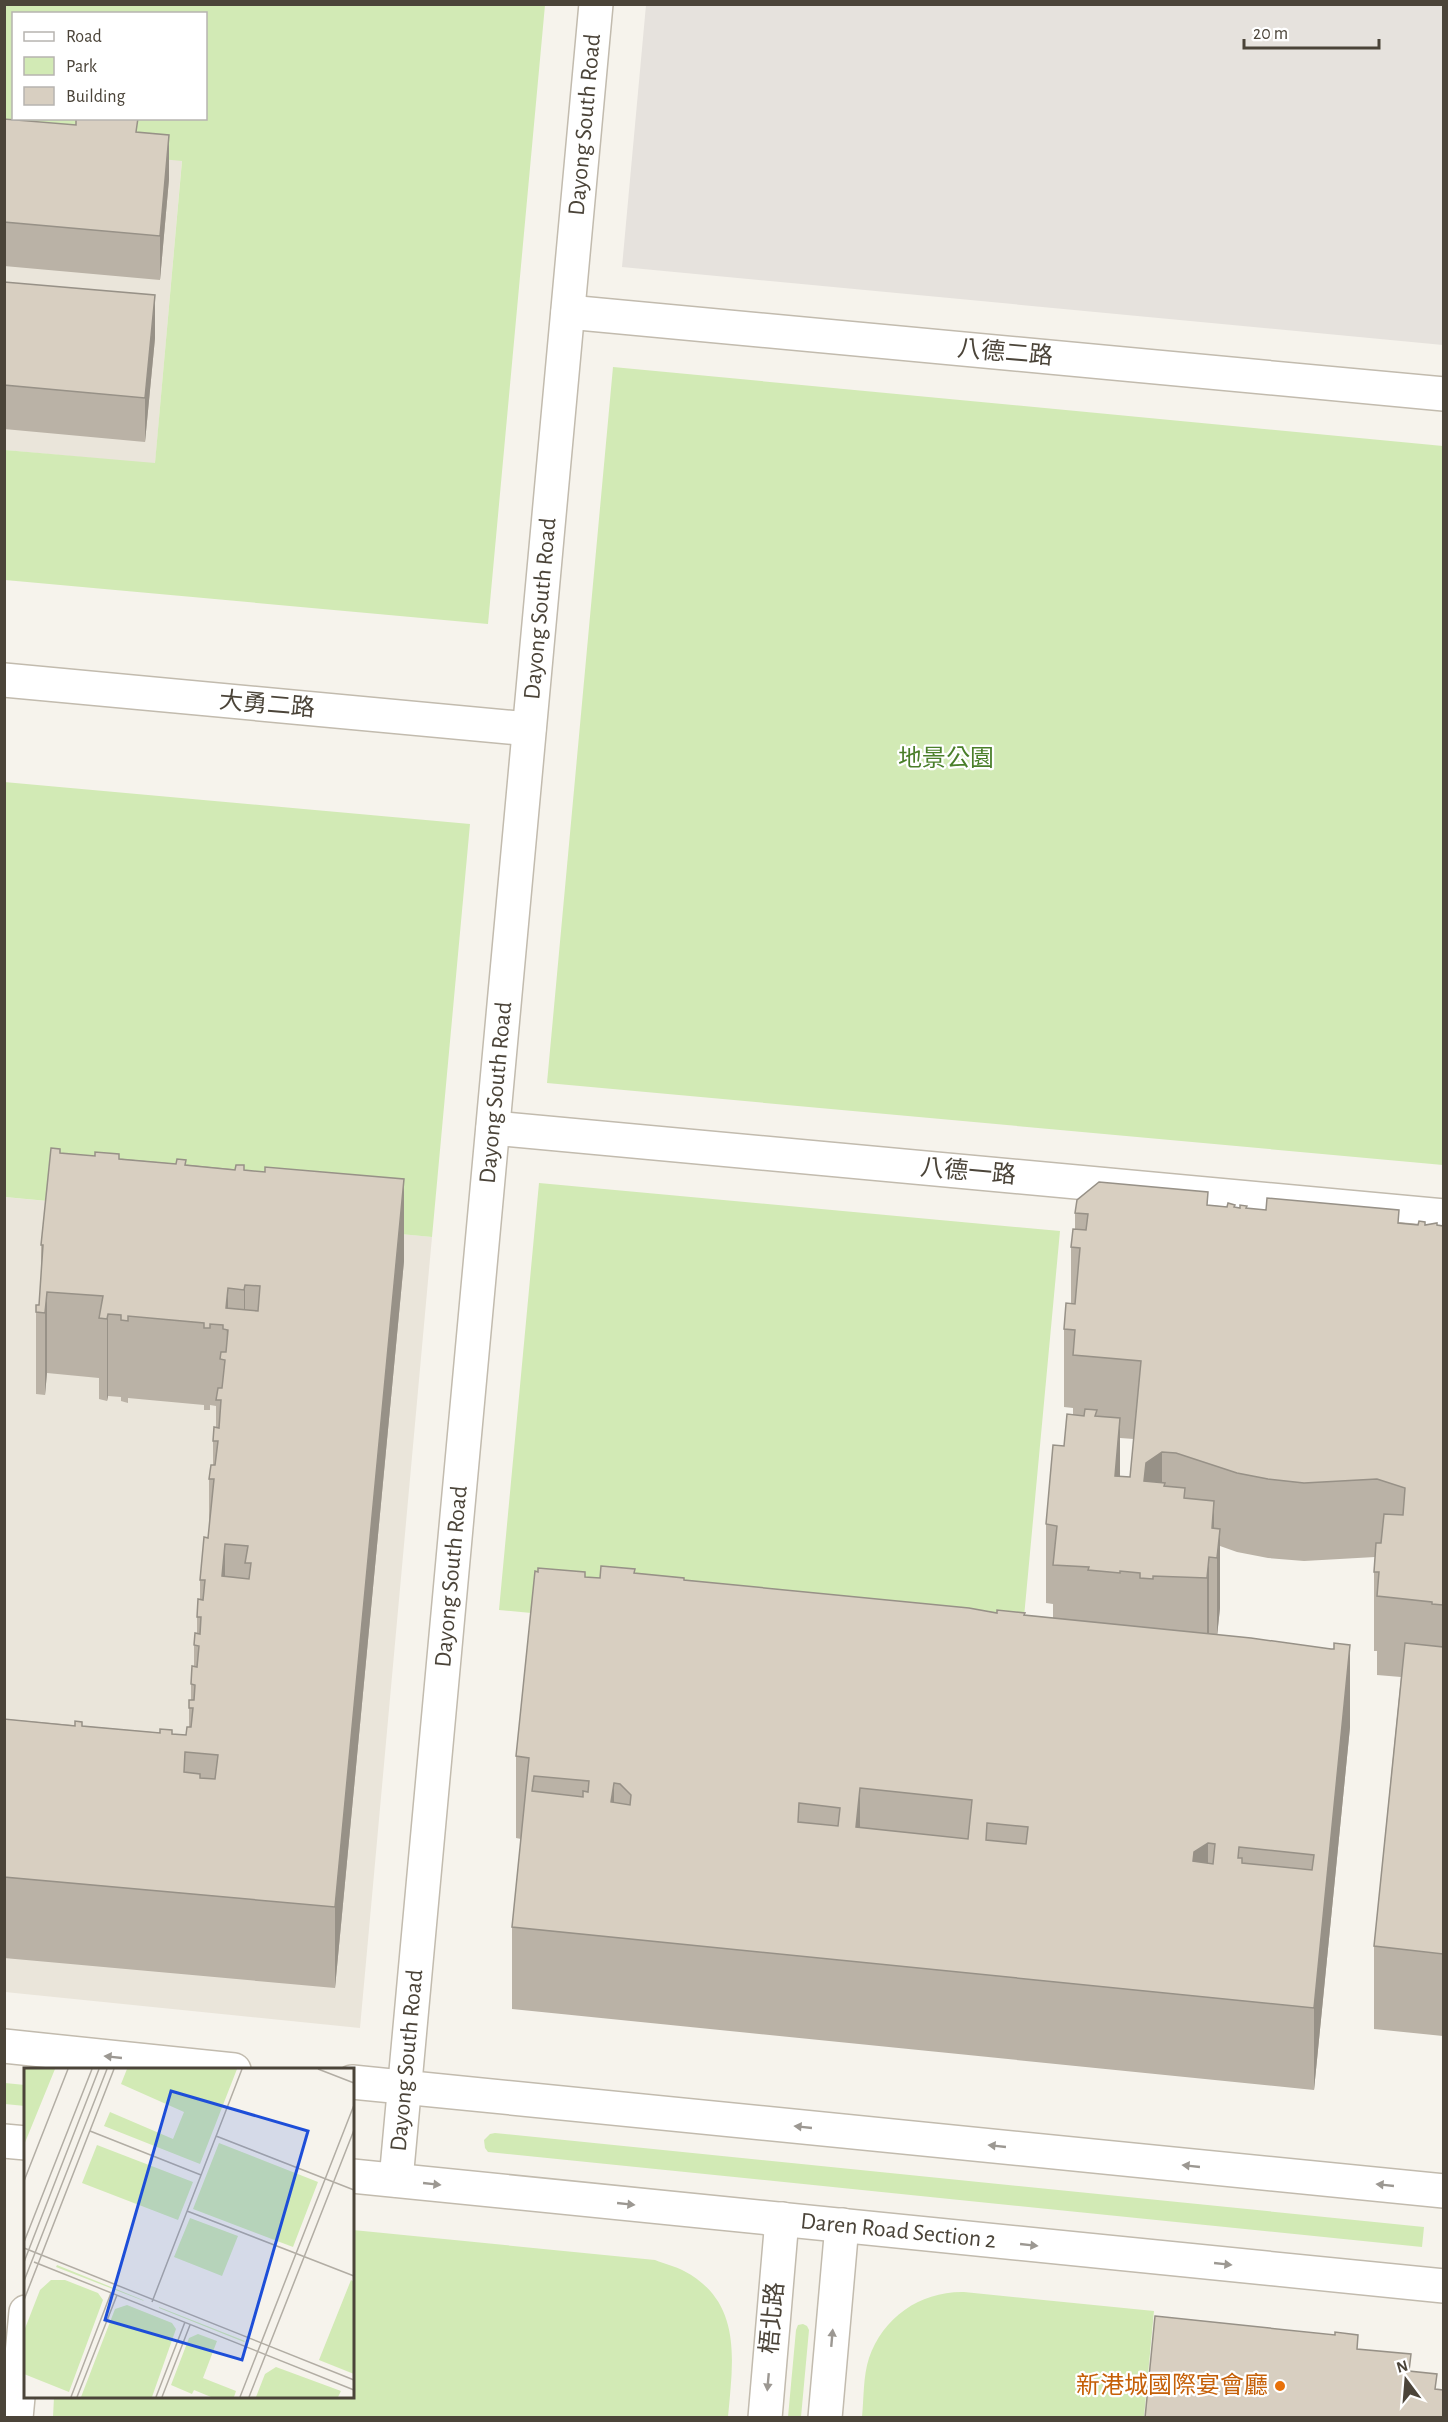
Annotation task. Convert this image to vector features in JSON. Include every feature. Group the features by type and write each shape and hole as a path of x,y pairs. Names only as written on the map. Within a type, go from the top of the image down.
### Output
{"street":[{"name":"Dayong South Road","path":"396,2180 596,4"},
{"name":"八德二路","path":"568,312 1443,394"},
{"name":"大勇二路","path":"4,681 529,729"},
{"name":"八德一路","path":"493,1128 1443,1215"},
{"path":"4,2046 215,2068"},
{"path":"354,2082 1443,2191"},
{"path":"4,2140 24,2143"},
{"name":"Daren Road Section 2","path":"354,2176 1443,2286"},
{"name":"梧北路","path":"765,2418 782,2219"},
{"path":"825,2418 842,2225"},
{"path":"16,2418 24,2333"}],"shaded area":[{"path":"646,5 1443,5 1443,345 622,267"},
{"path":"4,144 182,160 155,464 5,450"},
{"path":"4,1197 432,1237 360,2028 5,1992"}],"green space":[{"path":"4,5 545,5 488,624 5,580 5,450 155,463 182,161 5,144"},
{"name":"地景公園","path":"613,367 1443,446 1443,1165 547,1083"},
{"path":"4,782 470,824 432,1237 5,1197"},
{"path":"539,1183 1060,1231 1020,1660 499,1610"},
{"path":"5,2083 24,2085 24,2106 5,2104"},
{"path":"490,2134 1424,2227 1422,2247 488,2152 484,2140"},
{"path":"354,2230 655,2260 681,2269 703,2284 716,2299 725,2316 730,2335 732,2375 728,2417 53,2417 54,2398 354,2398"},
{"path":"964,2292 1154,2311 1144,2417 862,2417 867,2365 875,2343 884,2330 906,2309 919,2302 933,2296"},
{"path":"803,2324 809,2330 801,2417 788,2417 796,2330 798,2325"}],"building":[{"path":"4,119 76,125 76,120 138,120 136,132 169,135 160,236 4,222"},
{"path":"4,282 155,295 145,398 4,385"},
{"path":"51,1148 60,1149 60,1153 95,1156 95,1152 119,1154 119,1159 176,1164 177,1159 186,1160 185,1165 235,1170 236,1165 244,1165 244,1170 265,1172 265,1167 404,1179 335,1907 4,1877 4,1719 75,1726 75,1721 82,1722 82,1726 160,1733 160,1729 172,1730 172,1734 186,1735 187,1727 191,1727 193,1708 189,1708 189,1700 194,1700 195,1685 191,1684 192,1666 197,1667 199,1646 194,1645 195,1633 200,1634 201,1617 197,1617 198,1599 203,1600 205,1580 200,1580 204,1537 208,1538 214,1479 209,1479 211,1465 215,1465 218,1441 213,1441 214,1427 219,1428 221,1400 216,1400 218,1388 222,1388 225,1360 220,1359 221,1352 226,1352 228,1330 223,1329 223,1325 210,1324 210,1328 204,1328 204,1323 128,1316 128,1321 121,1320 121,1315 108,1314 107,1319 99,1318 103,1296 47,1292 45,1313 36,1312 36,1305 39,1305 43,1245 41,1245","holes":["245,1285 260,1286 258,1311 226,1308 228,1288 244,1290","225,1544 248,1546 245,1563 251,1563 249,1579 222,1576","185,1752 218,1755 215,1779 200,1778 200,1774 184,1772"]},
{"path":"1099,1182 1208,1192 1207,1205 1227,1207 1228,1203 1235,1205 1234,1207 1240,1208 1240,1205 1247,1206 1246,1208 1266,1210 1267,1198 1399,1210 1398,1223 1418,1225 1419,1221 1425,1222 1425,1225 1437,1223 1443,1226 1443,1605 1377,1596 1379,1572 1374,1572 1376,1543 1381,1543 1384,1514 1403,1515 1405,1488 1377,1479 1304,1483 1268,1479 1237,1473 1176,1453 1162,1452 1146,1463 1144,1481 1185,1488 1184,1498 1214,1501 1212,1528 1220,1529 1217,1558 1209,1557 1207,1578 1153,1576 1153,1579 1140,1578 1140,1573 1120,1571 1120,1573 1088,1570 1089,1567 1053,1565 1057,1526 1046,1524 1053,1445 1064,1446 1067,1414 1084,1416 1085,1409 1097,1410 1095,1416 1120,1418 1115,1476 1130,1477 1141,1361 1073,1355 1075,1330 1064,1329 1066,1303 1075,1304 1080,1248 1071,1247 1073,1229 1086,1230 1088,1214 1075,1213 1077,1200"},
{"path":"601,1566 635,1569 634,1573 684,1578 684,1580 969,1608 997,1613 997,1610 1025,1613 1024,1615 1251,1638 1331,1649 1334,1649 1334,1643 1350,1645 1314,2008 512,1927 529,1758 516,1756 535,1571 538,1572 538,1568 585,1572 585,1577 600,1578","holes":["534,1776 589,1781 588,1792 583,1791 583,1797 532,1791","614,1783 620,1784 631,1795 630,1805 611,1802","860,1788 972,1800 968,1839 856,1827","799,1803 840,1808 838,1826 798,1822","987,1823 1028,1827 1026,1844 986,1840","1208,1843 1215,1844 1213,1864 1193,1861 1194,1852","1239,1847 1314,1855 1312,1870 1242,1863 1242,1858 1238,1858"]},
{"path":"1405,1643 1443,1647 1443,1954 1374,1946"},
{"name":"新港城國際宴會廳","path":"1155,2316 1335,2335 1335,2332 1358,2335 1357,2349 1411,2354 1409,2371 1437,2374 1435,2389 1443,2390 1443,2418 1145,2418"}],"place":[{"name":"新港城國際宴會廳","path":"1280,2386"}]}
